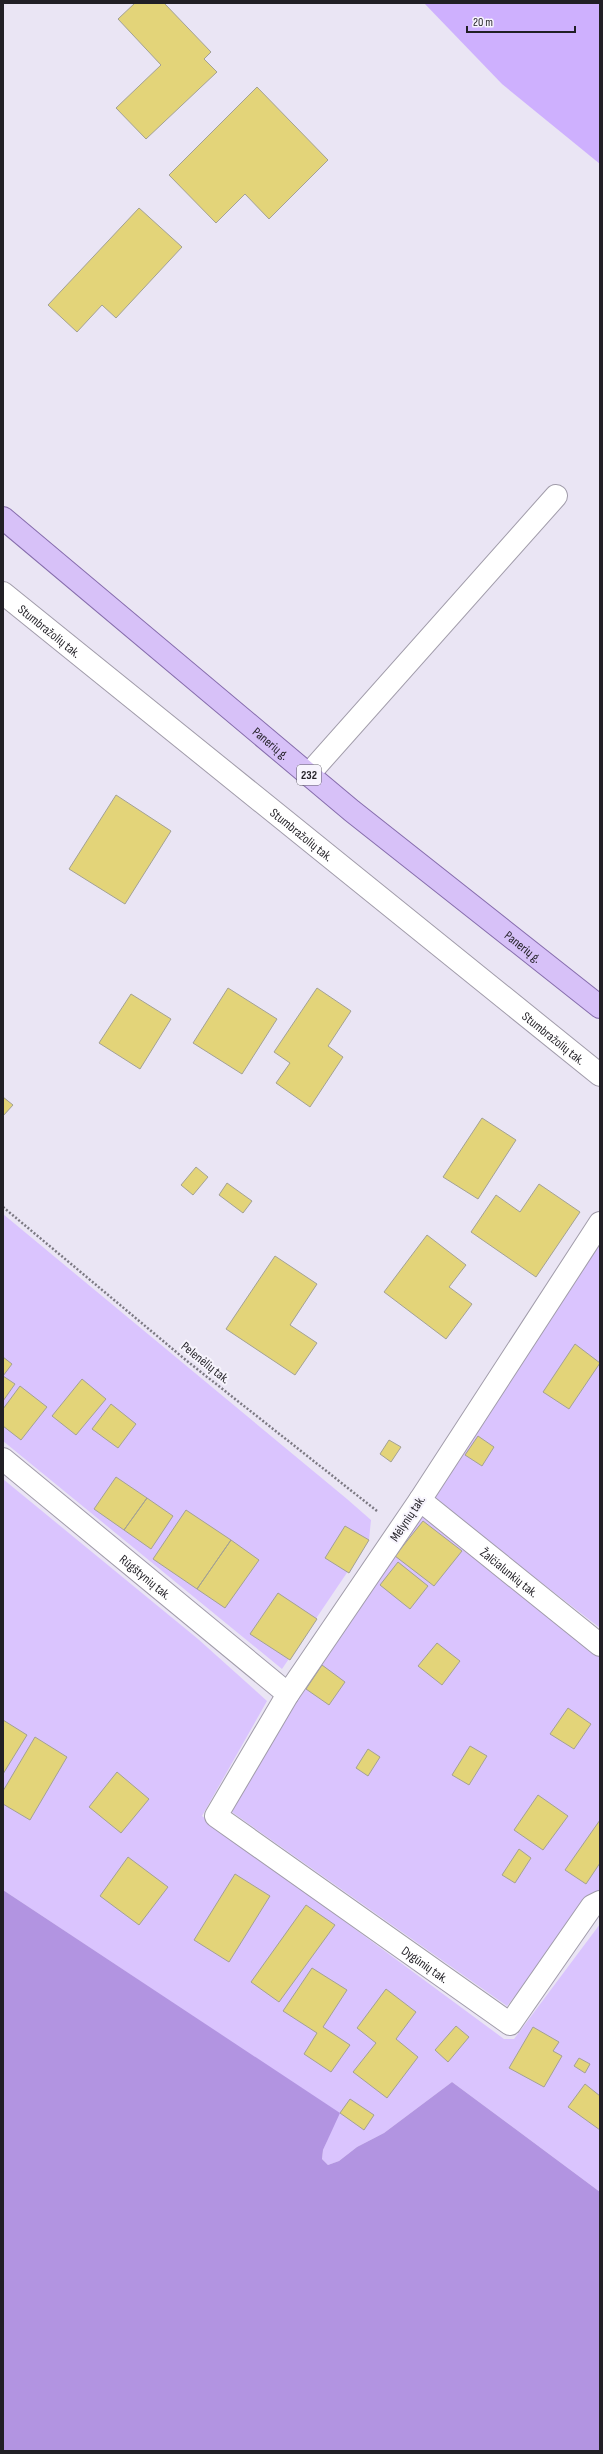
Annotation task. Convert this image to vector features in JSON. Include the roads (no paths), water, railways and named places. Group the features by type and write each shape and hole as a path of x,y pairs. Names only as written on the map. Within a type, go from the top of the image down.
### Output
{"main road":[{"name":"Panerių g.","path":"3,518 308,775 600,1007"}],"street":[{"path":"308,775 556,496"},
{"name":"Stumbražolių tak.","path":"3,593 600,1075"},
{"name":"Mėlynių tak.","path":"216,1816 288,1694 420,1500 600,1223"},
{"name":"Rūgštynių tak.","path":"3,1459 288,1694"},
{"name":"Žalčialunkių tak.","path":"420,1500 600,1645"},
{"name":"Dygūnių tak.","path":"216,1816 510,2024 592,1906 600,1902"}]}
